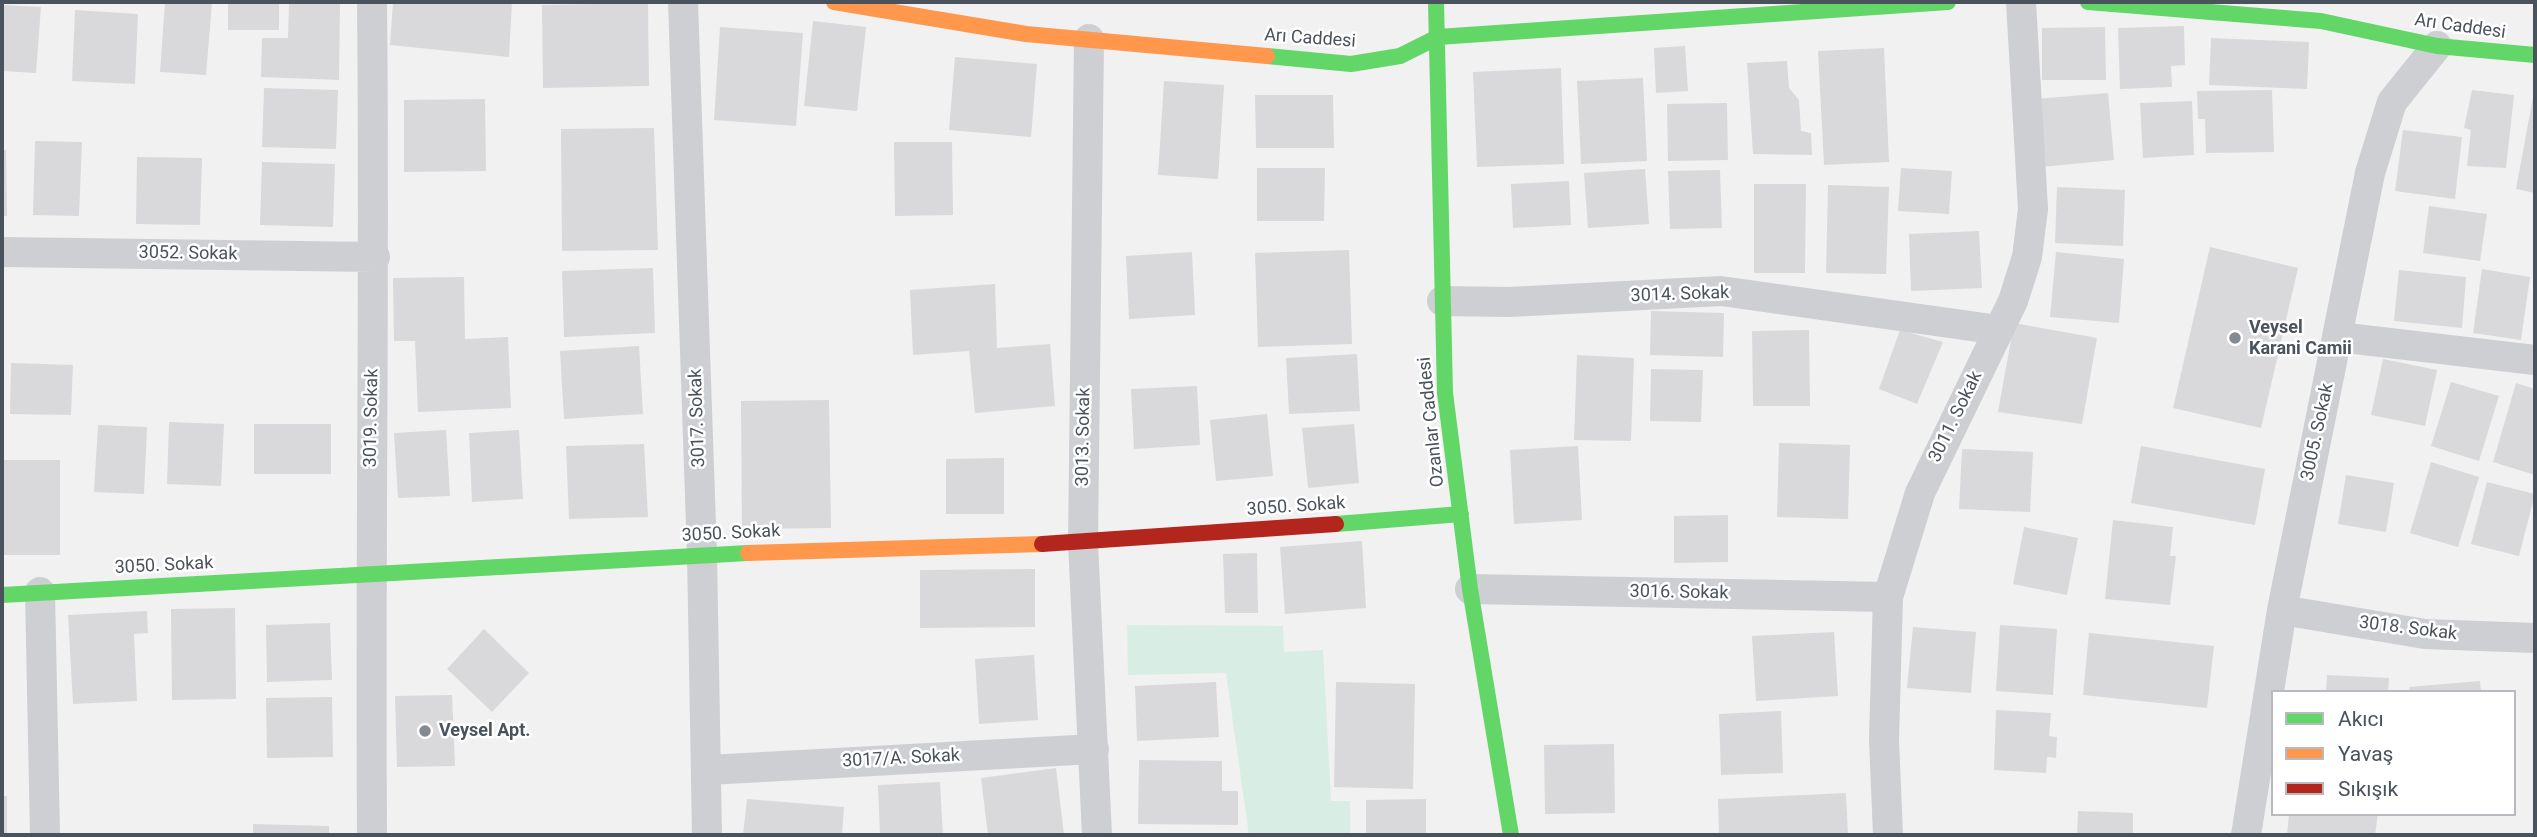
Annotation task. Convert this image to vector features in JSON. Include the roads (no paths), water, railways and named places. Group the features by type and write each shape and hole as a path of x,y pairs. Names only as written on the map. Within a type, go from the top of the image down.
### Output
{"street":[{"name":"3019. Sokak","path":"372,2 375,257 370,573 372,835"},
{"name":"3017. Sokak","path":"683,2 702,554 708,770 707,835"},
{"name":"Arı Caddesi","path":"834,2 1026,33 1351,64 1401,56 1438,37 1948,2"},
{"name":"Ozanlar Caddesi","path":"1436,2 1446,393 1470,589 1511,835"},
{"name":"3011. Sokak","path":"1888,835 1884,740 1888,597 1920,493 2013,301 2027,257 2033,209 2021,2"},
{"name":"Arı Caddesi","path":"2088,2 2166,5 2321,21 2437,46 2535,55"},
{"name":"3013. Sokak","path":"1089,39 1083,543 1097,835"},
{"name":"3005. Sokak","path":"2246,835 2282,610 2379,138 2392,102 2437,46"},
{"name":"3052. Sokak","path":"2,251 375,257"},
{"name":"3014. Sokak","path":"1442,301 1508,302 1721,291 1999,330"},
{"path":"2338,337 2535,360"},
{"name":"3050. Sokak","path":"2,595 702,554 1083,543 1461,514"},
{"name":"3016. Sokak","path":"1470,589 1888,597"},
{"path":"40,593 45,835"},
{"name":"3018. Sokak","path":"2282,610 2425,634 2535,638"},
{"name":"3017/A. Sokak","path":"708,770 1094,749"}],"place":[{"name":"Veysel Karani Camii","path":"2235,338"},
{"name":"Veysel Apt.","path":"425,731"}]}
